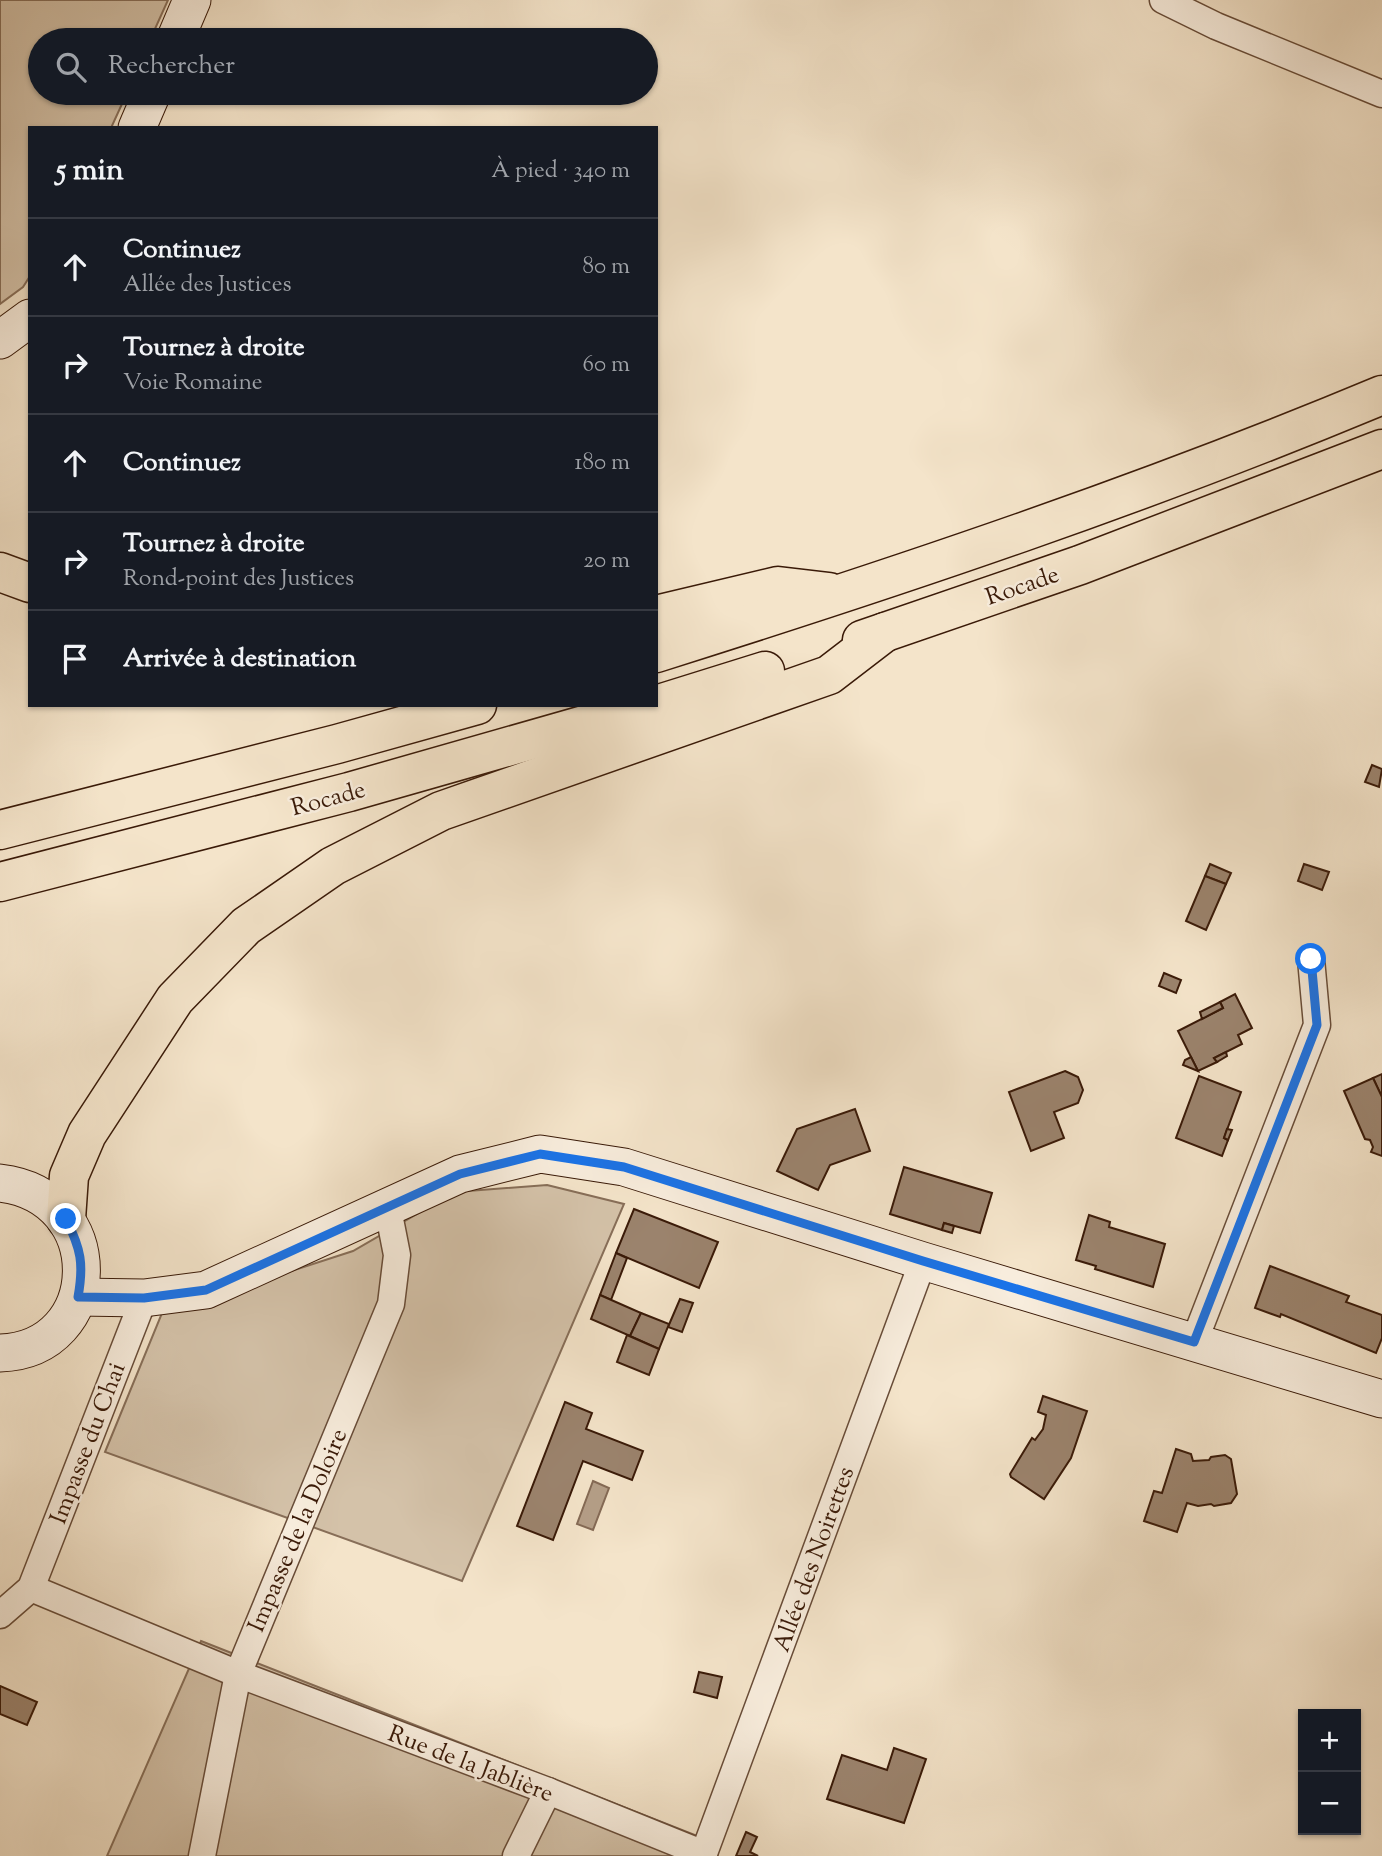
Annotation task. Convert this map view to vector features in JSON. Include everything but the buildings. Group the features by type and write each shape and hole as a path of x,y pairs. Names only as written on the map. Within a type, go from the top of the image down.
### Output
{"highway":[{"path":"658,652 948,559 1214,462 1382,395"},
{"name":"Rocade","path":"658,704 885,632 1080,565 1382,449"},
{"path":"0,572 28,582"},
{"path":"658,615 778,586 842,593"},
{"path":"66,1219 69,1176 87,1134 175,999 246,926 333,866 441,811 829,675 885,632"},
{"path":"0,830 337,744 470,707"},
{"name":"Rocade","path":"0,882 349,792 648,707"}],"street":[{"path":"180,28 192,0"},
{"path":"1163,0 1216,26 1382,94"},
{"path":"138,126 147,105"},
{"path":"0,340 28,320"},
{"path":"1194,1342 1317,1025 1311,959"},
{"path":"78,1297 144,1298 206,1290 460,1174 540,1154 624,1167 923,1261 1382,1399"},
{"path":"0,1183 26,1188 49,1200 66,1219 79,1243 82,1270 78,1297 64,1323 42,1342 15,1353 0,1353"},
{"name":"Impasse de la Doloire","path":"202,1856 238,1674 391,1304 397,1255 388,1209"},
{"name":"Allée des Noirettes","path":"703,1855 923,1261"},
{"name":"Impasse du Chai","path":"0,1615 31,1588 144,1298"},
{"path":"31,1588 238,1674"},
{"name":"Rue de la Jablière","path":"238,1674 548,1791 703,1855"},
{"path":"516,1856 548,1791"}],"shaded area":[{"path":"0,0 168,0 155,28 28,28 28,105 122,105 112,126 28,126 28,279 23,287 0,304"},
{"path":"547,1185 624,1204 462,1581 105,1452 162,1313 353,1251 455,1192"},
{"path":"593,1481 609,1488 593,1530 577,1524"},
{"path":"201,1641 700,1837 691,1856 107,1856"}],"route":[{"path":"66,1219 79,1243 82,1270 78,1297 144,1298 206,1290 460,1174 540,1154 624,1167 923,1261 1194,1342 1317,1025 1311,959"}]}
